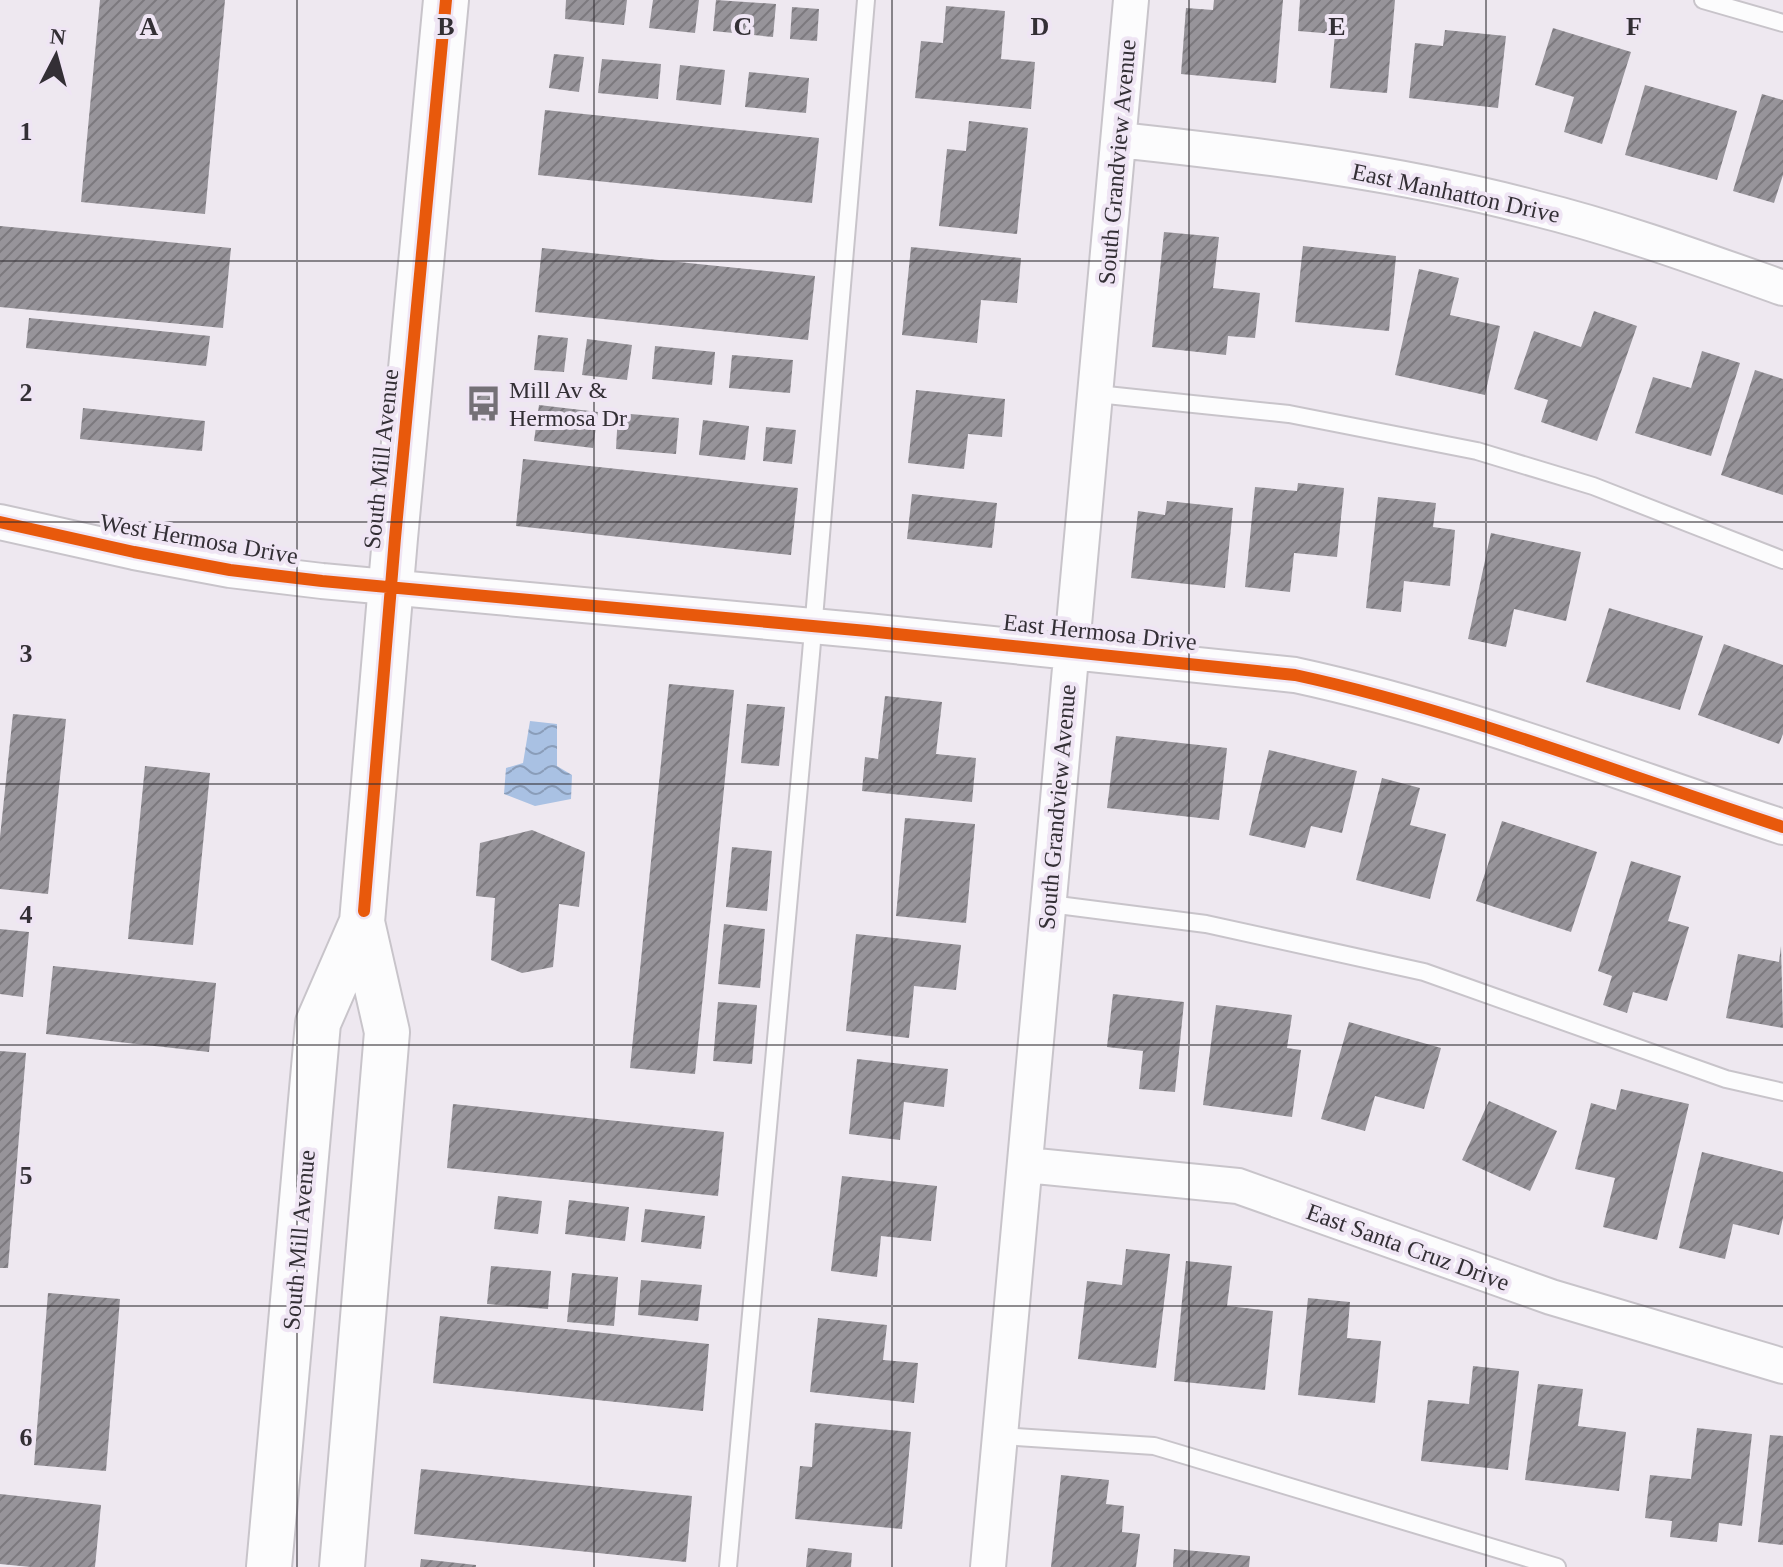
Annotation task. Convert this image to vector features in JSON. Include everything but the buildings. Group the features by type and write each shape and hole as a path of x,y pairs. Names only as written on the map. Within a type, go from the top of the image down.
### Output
{"main road":[{"name":"South Mill Avenue","path":"342,1567 387,1032 362,922 446,0"},
{"name":"South Mill Avenue","path":"269,1567 318,1023 362,922"}],"street":[{"name":"South Grandview Avenue","path":"988,1567 1131,0"},
{"name":"East Manhatton Drive","path":"1119,140 1417,181 1533,207 1650,241 1783,288"},
{"name":"West Hermosa Drive","path":"0,522 230,570 392,586"},
{"name":"East Hermosa Drive","path":"392,586 1245,668 1356,688 1476,722 1783,827"},
{"name":"East Santa Cruz Drive","path":"1026,1165 1238,1186 1551,1297 1783,1366"}],"lane":[{"path":"728,1567 866,0"},
{"path":"1703,0 1783,23"},
{"path":"1097,394 1289,414 1477,451 1593,486 1783,560"},
{"path":"1050,904 1206,924 1424,972 1726,1079 1783,1092"},
{"path":"1002,1436 1154,1446 1557,1567"}],"water":[{"path":"530,721 557,724 557,766 572,775 571,799 535,806 504,794 506,768 523,763"}],"cycle path":[{"path":"364,911 395,538 446,0"},
{"path":"0,522 230,570 322,581 867,631 1295,675 1419,706 1783,827"}],"place":[{"name":"Mill Av & Hermosa Dr","path":"483,404"}]}
